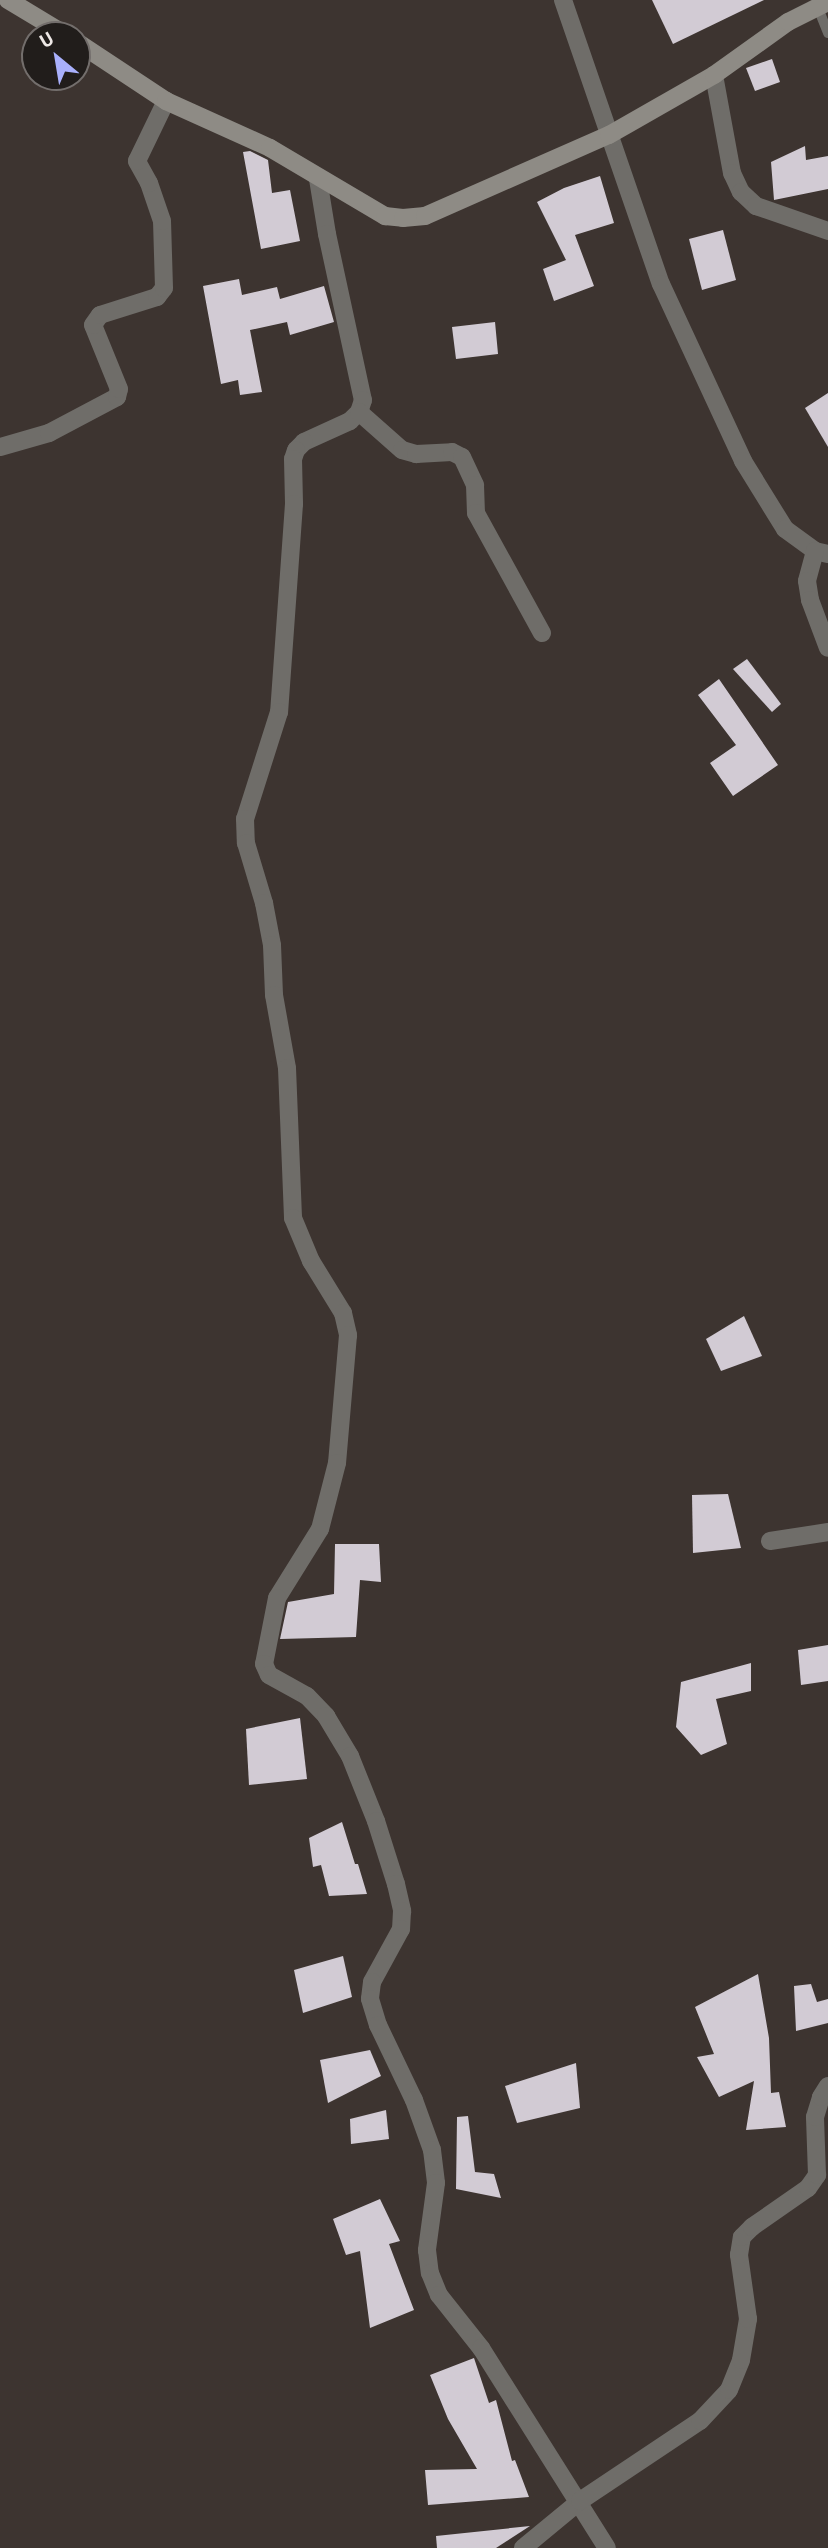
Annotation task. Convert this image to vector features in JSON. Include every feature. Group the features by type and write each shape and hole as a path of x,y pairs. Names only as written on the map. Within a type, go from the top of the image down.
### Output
{"street":[{"path":"8,0 43,21"},
{"path":"563,0 662,284 743,461 785,528 821,552 807,580 810,600 828,648"},
{"path":"91,51 166,100 270,148 318,179 385,216 425,216 609,135 714,75 788,22 823,5"},
{"path":"714,75 732,173 741,192 756,206 828,231"},
{"path":"0,447 49,433 117,397 119,389 93,325 100,315 157,297 164,288 162,221 149,183 137,161 166,100"},
{"path":"318,179 327,234 363,400 359,412 350,421 304,442 296,450 293,459 294,504 279,712 245,818 246,843 264,903 272,945 274,995 287,1068 293,1218 311,1261 343,1313 348,1335 337,1464 320,1529 277,1598 264,1664 269,1675 307,1696 326,1716 350,1756 376,1821 396,1884 402,1911 401,1929 372,1982 370,1999 378,2025 414,2100 432,2150 436,2183 427,2250 430,2273 439,2295 481,2348 534,2435 580,2501 607,2548"},
{"path":"359,412 402,450 416,454 453,452 462,457 475,485 476,513 542,633"},
{"path":"770,1541 828,1532"},
{"path":"523,2548 580,2501 700,2421 729,2390 741,2360 748,2319 739,2255 742,2238 752,2227 808,2188 817,2175 815,2116 828,2086"}],"lane":[{"path":"823,5 828,33"}],"building":[{"path":"652,0 764,0 673,44"},
{"path":"772,59 780,82 755,91 746,68"},
{"path":"805,146 806,160 828,156 828,189 774,200 771,162"},
{"path":"250,151 268,160 272,193 290,190 300,241 261,249 243,152"},
{"path":"600,176 614,223 575,235 594,286 554,301 543,269 566,260 537,202 564,188"},
{"path":"723,230 736,280 702,290 689,239"},
{"path":"239,279 242,295 277,287 280,299 324,286 334,322 290,335 287,322 250,330 262,392 240,395 238,380 221,384 203,286"},
{"path":"495,322 498,354 456,359 452,327"},
{"path":"828,393 828,447 805,408"},
{"path":"747,659 781,704 772,712 733,669"},
{"path":"719,679 778,765 733,796 710,763 736,745 698,695"},
{"path":"744,1316 762,1356 721,1371 706,1339"},
{"path":"728,1494 741,1548 693,1553 692,1495"},
{"path":"335,1544 379,1544 381,1582 360,1580 356,1637 280,1639 288,1602 334,1594"},
{"path":"828,1645 828,1681 801,1685 798,1650"},
{"path":"751,1663 751,1691 716,1699 727,1744 701,1755 676,1727 681,1682"},
{"path":"300,1718 307,1779 249,1785 246,1729"},
{"path":"342,1822 367,1894 329,1896 321,1865 313,1867 309,1838"},
{"path":"343,1956 352,1997 303,2013 294,1970"},
{"path":"758,1974 769,2038 771,2093 779,2092 786,2127 746,2130 754,2081 719,2097 697,2057 714,2054 695,2007"},
{"path":"811,1984 817,2002 828,1999 828,2023 796,2031 794,1986"},
{"path":"370,2050 381,2076 328,2103 320,2060"},
{"path":"576,2063 580,2108 517,2123 505,2086"},
{"path":"386,2110 389,2139 351,2144 350,2119"},
{"path":"468,2116 475,2172 494,2174 501,2198 456,2189 457,2117"},
{"path":"380,2199 400,2241 389,2244 414,2310 370,2328 360,2251 346,2255 333,2219"},
{"path":"474,2358 489,2403 496,2400 512,2461 515,2460 529,2497 428,2505 425,2470 477,2469 448,2419 430,2375"},
{"path":"530,2526 496,2548 437,2548 436,2536"}]}
